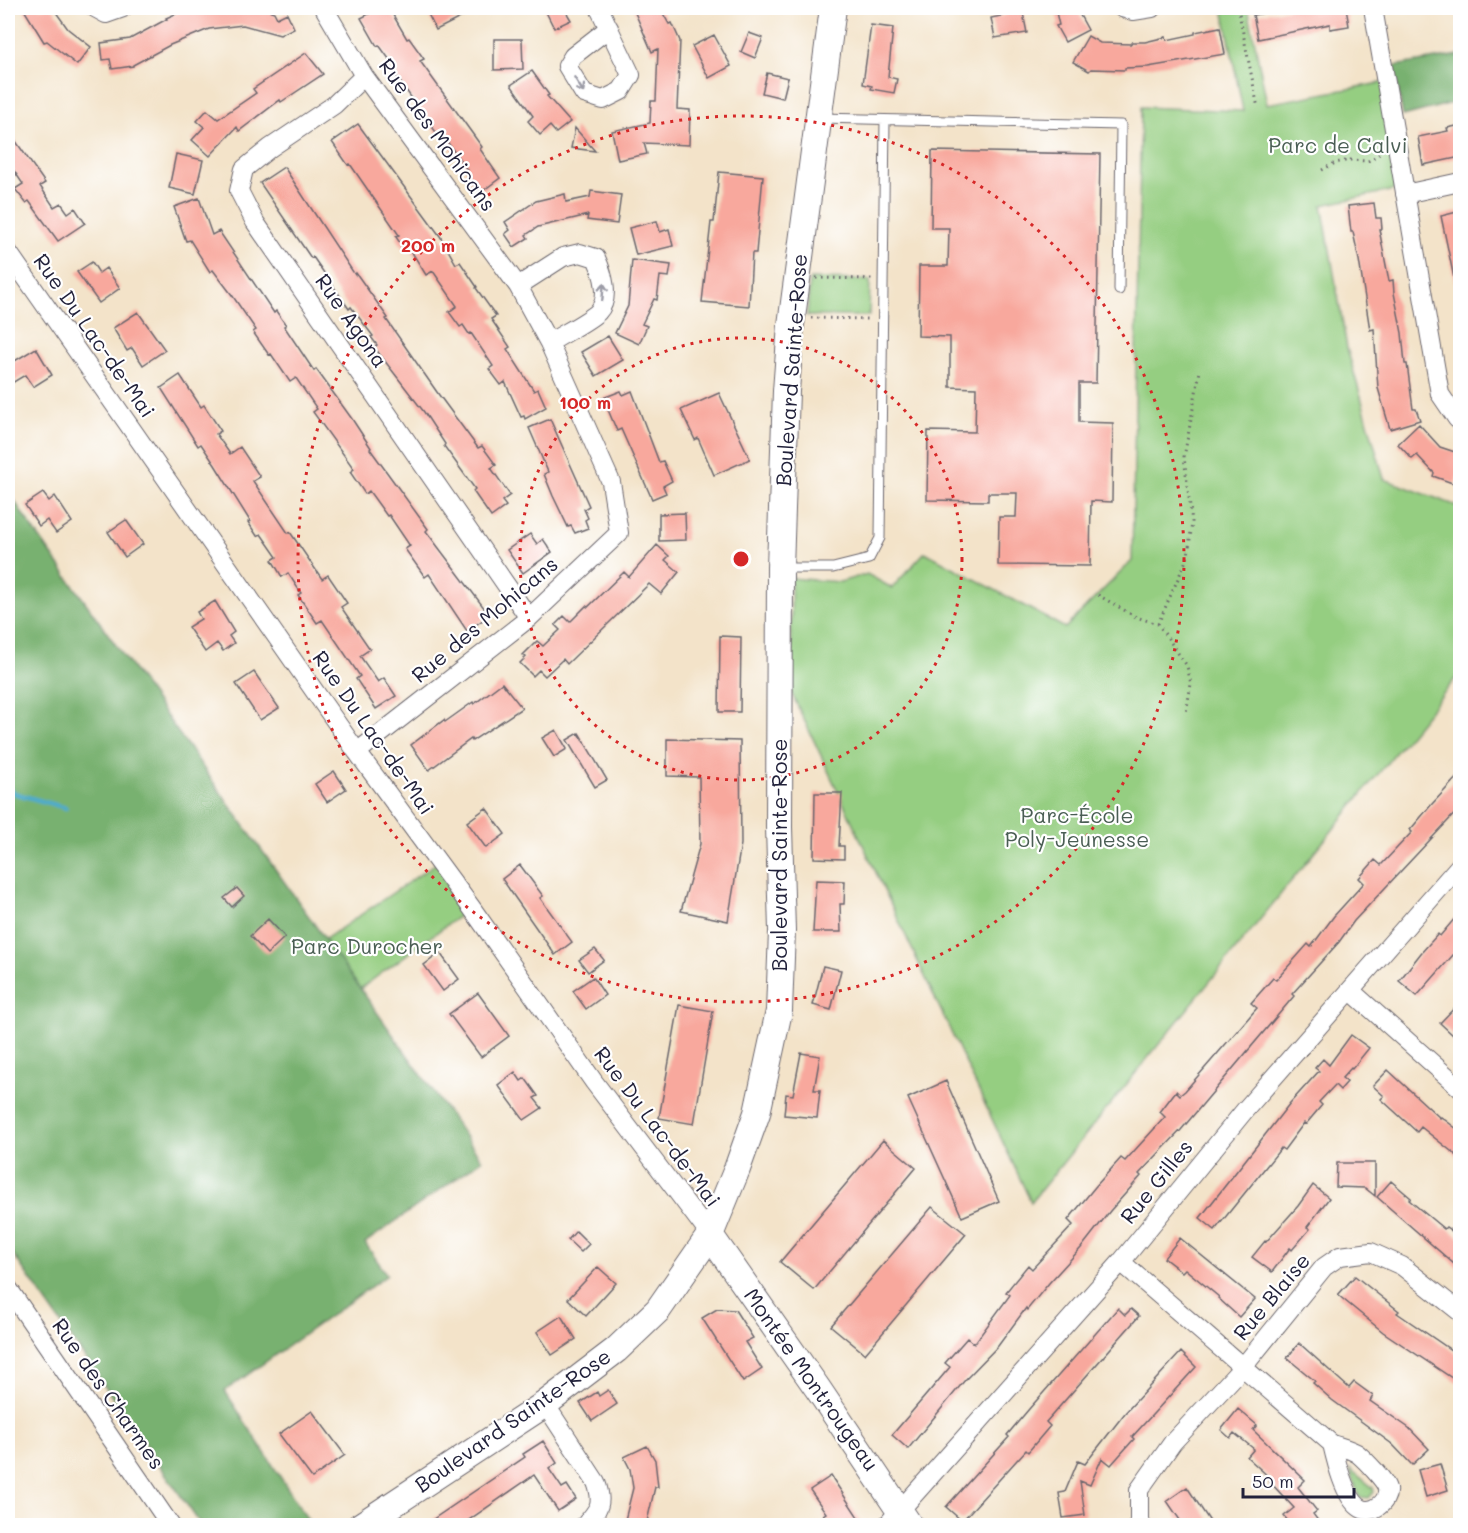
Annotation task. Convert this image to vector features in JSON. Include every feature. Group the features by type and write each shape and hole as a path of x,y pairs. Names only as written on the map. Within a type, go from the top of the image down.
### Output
{"street":[{"path":"95,8 106,14 123,8"},
{"name":"Rue des Mohicans","path":"324,8 364,76 518,286 549,343 611,482 619,533 529,618 357,752"},
{"path":"599,8 609,28"},
{"name":"Boulevard Sainte-Rose","path":"360,1526 545,1404 616,1350 657,1310 710,1235 757,1113 779,1011 782,931 779,827 780,568 791,318 833,8"},
{"path":"1122,8 1133,11 1152,8"},
{"path":"1373,8 1440,394 1457,419 1461,420"},
{"name":"Rue Agona","path":"364,76 334,105 270,148 244,169 239,191 255,222 529,618"},
{"path":"1405,194 1461,182"},
{"name":"Rue Du Lac-de-Mai","path":"8,252 357,752 471,907 594,1082 710,1235"},
{"path":"518,286 563,256 580,253 596,258 603,271 605,292 599,311 549,343"},
{"name":"Rue Gilles","path":"898,1520 1120,1262 1245,1110 1458,871"},
{"path":"1351,991 1461,1088"},
{"name":"Montée Montrougeau","path":"710,1235 818,1389 898,1520"},
{"name":"Rue Blaise","path":"1142,1526 1139,1521 1139,1490 1173,1442 1243,1367 1324,1267 1340,1256 1371,1252 1402,1266 1461,1312"},
{"path":"1120,1262 1332,1444"},
{"name":"Rue des Charmes","path":"8,1288 171,1526"},
{"path":"545,1404 596,1482 601,1495 598,1510 584,1526"}],"lane":[{"path":"818,118 1121,125 1119,290"},
{"path":"780,568 833,568 869,559 880,538 885,120"}],"path":[{"path":"1238,8 1258,108"},
{"path":"1322,170 1335,163 1350,160 1368,161 1396,144"},
{"path":"797,278 883,279"},
{"path":"791,318 883,319"},
{"path":"1158,624 1188,556 1192,522 1185,457 1200,371"},
{"path":"1098,595 1136,617 1158,624 1186,666 1191,684 1185,713"}],"green space":[{"name":"Parc-École Poly-Jeunesse","path":"1223,8 1248,8 1267,104 1386,82 1404,188 1322,205 1347,348 1384,479 1460,507 1460,673 1031,1202 792,694 791,578 840,582 867,574 892,588 925,552 1065,628 1132,561 1141,107 1243,111"},
{"path":"1460,55 1460,101 1403,116 1394,66"},
{"path":"810,279 870,280 869,316 807,316"},
{"path":"8,490 22,513 482,1160 365,1243 387,1275 225,1391 308,1520 298,1525 201,1525 8,1247"},
{"name":"Parc Durocher","path":"438,862 471,907 360,989 324,940"},
{"path":"1350,1469 1373,1488 1374,1492 1369,1498 1359,1497"}],"building":[{"path":"23,8 53,8 68,29 91,47 77,65 47,41 44,42"},
{"path":"189,8 263,8 274,12 277,18 287,13 294,28 280,35 243,25 209,29 170,45 133,66 112,69 110,59 103,60 101,43 130,39 166,18"},
{"path":"380,8 389,8 407,39 409,38 424,59 420,61 482,147 480,149 500,178 480,193 441,133 438,135 388,65 392,63 379,45 377,46 361,18"},
{"path":"425,8 480,8 436,30"},
{"path":"544,8 564,8 571,20 554,28"},
{"path":"633,8 660,8 669,24 672,23 680,41 677,109 690,110 689,145 644,143 647,154 618,160 612,131 650,123 651,101 656,101 658,49 652,52"},
{"path":"1005,8 1022,8 1027,33 995,38 991,18 1006,15"},
{"path":"1055,8 1076,8 1088,30 1065,42 1056,26 1059,25"},
{"path":"1294,8 1346,8 1349,26 1330,29 1330,24 1258,39 1253,15"},
{"path":"871,25 893,28 888,77 897,79 894,93 871,89 872,86 863,84"},
{"path":"1220,27 1225,54 1148,67 1125,68 1125,70 1091,69 1089,71 1073,62 1088,36 1100,43 1131,44 1131,42 1145,42 1166,37 1167,40"},
{"path":"749,33 763,38 755,58 741,52"},
{"path":"714,35 731,66 709,78 692,46"},
{"path":"494,39 522,39 523,69 494,70"},
{"path":"306,53 323,74 281,102 280,100 239,131 237,127 210,156 192,140 204,127 197,121 207,110 218,119 256,93 253,89"},
{"path":"532,71 549,95 547,96 570,122 556,133 550,126 540,135 528,121 533,116 511,85"},
{"path":"767,73 788,78 783,98 762,93"},
{"path":"358,124 440,236 456,264 460,262 477,287 496,316 491,319 510,347 507,349 534,391 538,389 546,407 525,419 524,416 521,417 505,382 501,385 489,369 493,366 471,333 469,334 463,325 460,327 449,312 457,306 433,271 426,275 410,249 406,252 396,237 399,235 332,142"},
{"path":"1461,125 1461,157 1423,165 1418,137 1448,131 1447,128"},
{"path":"575,128 595,151 571,148"},
{"path":"8,130 45,183 40,186 54,207 61,203 68,213 75,208 85,223 58,241 29,201 26,203 15,189 23,184 8,162"},
{"path":"932,151 1100,154 1096,383 1079,383 1079,422 1113,423 1112,502 1091,501 1090,566 998,565 999,517 1016,517 1017,493 988,493 988,501 927,500 928,431 975,432 976,388 950,387 950,337 918,336 919,266 948,266 949,228 931,228"},
{"path":"176,154 203,160 195,194 169,188"},
{"path":"284,167 355,275 356,273 388,318 386,319 439,395 478,448 482,446 496,465 491,468 510,495 502,501 506,506 491,517 424,412 374,347 377,345 371,337 373,336 351,307 349,309 313,257 311,258 260,183"},
{"path":"719,172 763,176 756,253 752,253 749,306 702,302"},
{"path":"591,191 621,195 617,224 587,220 588,215 538,227 526,235 528,238 514,247 505,234 510,230 505,222 536,201 565,194 566,202 590,197"},
{"path":"199,198 212,235 219,231 274,313 276,311 286,325 284,326 314,371 316,369 428,529 426,531 485,609 482,611 487,617 467,631 429,574 425,577 405,549 410,546 389,515 387,516 369,491 365,494 350,472 354,469 313,412 317,409 296,378 290,382 253,332 256,330 232,295 213,270 210,272 190,240 186,241 174,207"},
{"path":"1374,203 1376,218 1381,218 1382,229 1379,229 1389,281 1393,280 1413,409 1416,409 1420,420 1390,429 1378,388 1374,329 1370,330 1348,206"},
{"path":"1461,211 1461,283 1455,283 1441,216"},
{"path":"657,221 660,232 669,229 673,246 636,255 629,228"},
{"path":"632,260 671,265 669,277 660,276 657,300 654,299 642,324 647,326 639,344 615,333 628,306"},
{"path":"92,262 99,273 106,268 120,288 99,303 77,272"},
{"path":"138,312 165,350 143,365 132,348 127,351 113,328"},
{"path":"608,336 623,360 596,376 581,352"},
{"path":"36,348 52,375 33,387 25,375 12,383 8,375 8,365"},
{"path":"180,375 201,407 204,405 221,431 216,434 230,454 240,447 260,477 253,481 288,533 290,532 322,579 328,575 347,603 341,607 370,649 360,656 378,682 384,678 396,696 376,709 356,679 360,676 322,620 317,623 298,595 301,593 288,573 282,577 272,560 277,557 261,534 257,536 215,465 201,444 198,446 161,388"},
{"path":"621,391 623,395 632,391 659,462 663,461 672,481 663,486 666,493 652,499 621,429 617,431 603,398"},
{"path":"719,393 750,459 714,475 698,438 695,440 681,410"},
{"path":"550,419 589,506 584,509 588,518 585,520 588,528 575,533 571,526 568,527 553,496 544,474 548,472 529,428"},
{"path":"1419,424 1440,447 1461,454 1461,469 1455,484 1433,476 1434,473 1417,455 1412,459 1398,444"},
{"path":"43,493 49,501 55,496 72,522 56,533 47,520 39,526 25,505"},
{"path":"685,513 686,540 659,541 659,514"},
{"path":"126,520 143,544 125,557 108,532"},
{"path":"530,534 537,544 543,539 552,552 523,573 507,550"},
{"path":"657,545 669,556 665,560 679,572 661,594 649,584 567,664 563,659 545,676 539,670 533,676 520,663 526,657 523,655 537,641 543,646 560,630 555,625 564,616 570,622 624,572 629,577"},
{"path":"215,601 234,632 229,636 234,643 223,651 217,643 205,652 188,627 201,619 197,612"},
{"path":"720,636 741,637 740,712 719,712"},
{"path":"254,672 279,708 260,720 236,684"},
{"path":"502,683 522,708 472,741 471,739 429,770 411,745 444,720 445,722 473,702 474,704"},
{"path":"556,730 567,749 554,757 542,738"},
{"path":"579,733 607,780 595,787 567,740"},
{"path":"667,739 740,741 741,844 728,921 681,911 700,844 699,777 667,776"},
{"path":"334,771 346,789 327,802 315,784"},
{"path":"1461,773 1461,807 1354,921 1339,942 1292,994 1294,996 1181,1130 1139,1174 1141,1176 1081,1248 1027,1310 1026,1308 998,1346 965,1380 908,1449 892,1435 950,1367 945,1363 967,1338 974,1344 1010,1295 1006,1292 1028,1265 1032,1269 1073,1225 1068,1220 1121,1158 1125,1161 1165,1117 1160,1112 1176,1091 1180,1095 1185,1091 1257,1008 1251,1003 1273,978 1276,980 1308,944 1311,947 1334,916 1364,883 1359,878 1375,860 1381,865"},
{"path":"815,793 842,793 839,846 844,846 844,859 814,858"},
{"path":"486,808 505,834 486,848 467,822"},
{"path":"520,865 543,896 540,898 572,942 555,955 502,879"},
{"path":"816,880 845,881 844,904 840,904 841,932 813,932"},
{"path":"237,888 244,896 232,907 224,898"},
{"path":"1461,911 1461,946 1417,996 1399,981 1421,953 1438,934 1440,936"},
{"path":"268,919 285,937 267,954 250,936"},
{"path":"595,949 604,960 588,972 579,960"},
{"path":"440,953 459,979 443,991 424,965"},
{"path":"823,966 841,970 831,1010 813,1005"},
{"path":"593,977 605,995 586,1009 573,991"},
{"path":"478,993 509,1036 481,1057 449,1014"},
{"path":"1461,1001 1461,1029 1454,1036 1440,1023"},
{"path":"679,1005 713,1011 694,1124 659,1118"},
{"path":"1351,1035 1369,1048 1342,1078 1347,1082 1340,1090 1335,1085 1319,1102 1322,1105 1306,1124 1304,1123 1284,1150 1281,1148 1215,1230 1200,1218 1290,1103 1319,1071 1315,1068 1323,1059 1329,1065"},
{"path":"801,1053 820,1056 814,1090 820,1090 817,1118 784,1115 786,1094 793,1095"},
{"path":"1388,1070 1440,1118 1461,1132 1461,1159 1421,1127 1417,1132 1381,1099 1384,1096 1373,1086"},
{"path":"515,1072 521,1081 525,1078 538,1096 534,1098 542,1108 524,1120 498,1085"},
{"path":"946,1081 999,1201 962,1217 908,1098"},
{"path":"883,1140 916,1168 814,1290 780,1262"},
{"path":"1337,1163 1375,1163 1375,1196 1365,1188 1336,1187"},
{"path":"1391,1181 1411,1198 1409,1200 1444,1229 1446,1227 1461,1238 1461,1270 1377,1197"},
{"path":"1313,1185 1329,1198 1307,1227 1310,1229 1292,1250 1290,1248 1272,1272 1252,1257 1298,1206"},
{"path":"932,1207 966,1234 865,1354 831,1326"},
{"path":"576,1231 589,1244 581,1252 568,1240"},
{"path":"1180,1238 1255,1299 1239,1317 1185,1269 1182,1272 1164,1258"},
{"path":"598,1267 616,1283 586,1316 568,1299"},
{"path":"1355,1276 1399,1311 1397,1313 1461,1357 1461,1384 1383,1332 1338,1295"},
{"path":"1118,1308 1125,1315 1131,1309 1139,1316 1046,1422 1050,1426 1028,1452 1026,1450 962,1521 946,1507 1009,1437 1007,1435"},
{"path":"717,1309 735,1310 753,1338 745,1342 762,1369 743,1382 702,1318"},
{"path":"561,1316 576,1339 552,1355 537,1332"},
{"path":"1299,1343 1349,1388 1354,1382 1373,1396 1370,1401 1409,1428 1429,1449 1412,1465 1392,1444 1332,1400 1313,1383 1315,1381 1287,1358"},
{"path":"1181,1352 1196,1367 1132,1437 1134,1439 1111,1465 1102,1458 1090,1485 1080,1481 1085,1515 1063,1518 1059,1493 1065,1492 1078,1461 1085,1464 1125,1413"},
{"path":"608,1390 617,1404 592,1421 580,1403 597,1392 599,1396"},
{"path":"1238,1409 1257,1425 1253,1430 1305,1480 1298,1487 1317,1511 1313,1514 1322,1526 1292,1526 1284,1516 1294,1508 1269,1481 1271,1479 1247,1457 1254,1449 1234,1433 1230,1438 1221,1430"},
{"path":"312,1411 345,1455 312,1478 279,1434"},
{"path":"543,1441 557,1463 549,1469 562,1488 567,1485 576,1499 558,1511 534,1475 460,1526 423,1526 525,1457 523,1454"},
{"path":"647,1446 655,1460 658,1487 655,1487 646,1526 624,1524 633,1488 630,1469 624,1457"},
{"path":"1440,1464 1448,1490 1426,1497 1418,1470"},
{"path":"831,1476 860,1520 852,1526 830,1526 823,1515 826,1513 810,1490"},
{"path":"1187,1487 1213,1526 1184,1526 1167,1501"}],"waterway":[{"path":"8,788 14,793 66,808"}],"park label":[{"name":"Parc de Calvi","path":"1338,146"}]}
